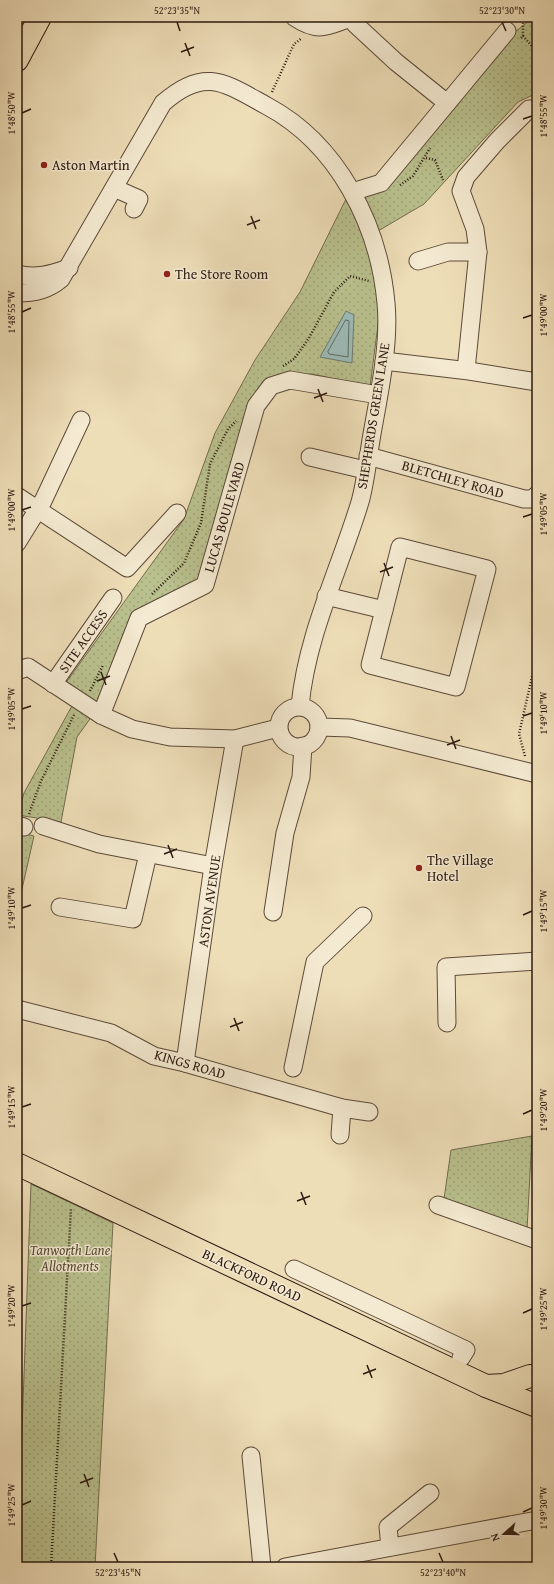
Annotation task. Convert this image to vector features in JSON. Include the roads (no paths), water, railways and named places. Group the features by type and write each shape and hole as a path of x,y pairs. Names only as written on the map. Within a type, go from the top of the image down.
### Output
{"main road":[{"path":"17,60 40,17"},
{"name":"BLACKFORD ROAD","path":"17,1164 486,1386 537,1406"},
{"path":"486,1386 504,1385 533,1369"},
{"path":"533,1369 531,1393 537,1402"}],"street":[{"path":"294,17 307,26 322,28 353,17 355,24 396,62 447,103"},
{"path":"352,192 381,183 447,103 515,33"},
{"name":"SHEPHERDS GREEN LANE","path":"17,293 31,293 50,288 61,279 69,268 163,103 183,86 203,81 213,81 266,105 282,114 306,132 331,161 352,192 368,223 380,262 386,305 384,361 360,501 326,596 310,649 302,686 300,706"},
{"path":"466,370 478,252 475,229 461,191 466,176 497,141 529,109 537,109"},
{"path":"114,188 139,199 134,209"},
{"path":"418,262 448,252 478,252"},
{"path":"17,274 27,277 41,277 69,268"},
{"path":"384,361 466,370 537,382"},
{"name":"LUCAS BOULEVARD","path":"101,715 139,618 204,585 256,406 271,386 290,380 378,395"},
{"path":"17,543 38,509 81,420"},
{"name":"BLETCHLEY ROAD","path":"310,457 367,463 524,499 532,499 537,495"},
{"path":"17,496 126,568 177,513"},
{"path":"400,547 487,569 456,687 370,665 384,610 400,547"},
{"path":"326,596 384,610"},
{"name":"SITE ACCESS","path":"53,684 113,598"},
{"path":"17,671 28,667 101,715 132,728 170,737 235,739 278,728"},
{"path":"300,706 312,711 318,721 319,727 314,740 303,746 291,745 286,742 278,728 283,713 294,707 300,706"},
{"path":"319,727 350,728 533,773"},
{"name":"ASTON AVENUE","path":"185,1063 213,866 235,739"},
{"path":"273,912 286,833 301,776 303,746"},
{"path":"43,826 99,844 213,866"},
{"path":"60,907 133,919 148,854"},
{"path":"293,1068 315,962 363,916"},
{"path":"446,1022 446,967 537,961"},
{"name":"KINGS ROAD","path":"17,1009 111,1034 154,1056 185,1063 342,1108 369,1112"},
{"path":"340,1135 342,1108"},
{"path":"438,1205 537,1240"},
{"path":"297,1296 300,1272 466,1350 462,1358"},
{"path":"251,1456 262,1567"},
{"path":"390,1547 388,1527 430,1493"},
{"path":"285,1567 537,1520"}],"water":[{"path":"346,311 354,315 352,363 320,357"}],"place":[{"name":"Aston Martin","path":"44,165"},
{"name":"The Store Room","path":"167,274"},
{"name":"The Village Hotel","path":"419,868"}],"park label":[{"name":"Tanworth Lane Allotments","path":"70,1258"}]}
